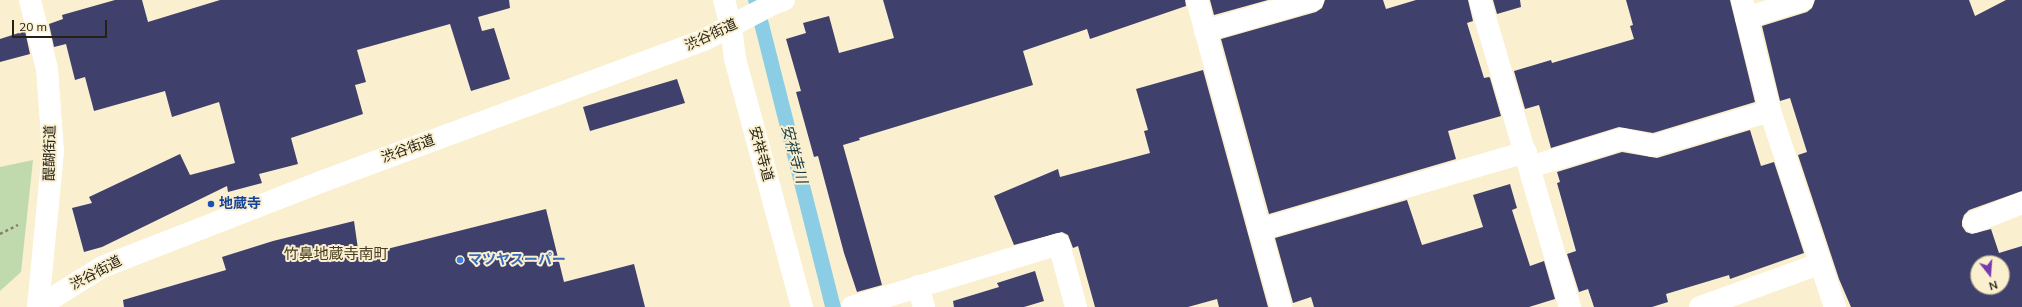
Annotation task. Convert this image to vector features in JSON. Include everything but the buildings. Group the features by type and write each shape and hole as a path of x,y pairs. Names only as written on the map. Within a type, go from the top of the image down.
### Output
{"street":[{"name":"安祥寺道","path":"724,0 736,23 735,59 802,307"},
{"path":"1197,0 1258,230 1281,307"},
{"path":"1205,31 1313,0"},
{"path":"1480,0 1528,159 1570,307"},
{"path":"1803,0 1744,9 1770,111 1819,264 1835,307"},
{"name":"醍醐街道","path":"33,1 47,69 53,151 37,307"},
{"name":"渋谷街道","path":"37,307 102,266 333,177 704,40 778,2"},
{"path":"1258,230 1528,159 1622,139 1653,146 1770,111"},
{"path":"1974,222 2022,203"},
{"path":"852,307 1058,244 1076,307"},
{"path":"1700,307 1819,264"},
{"path":"918,286 924,307"}],"path":[{"path":"0,234 25,222"}],"green space":[{"path":"33,160 21,272 0,291 0,167"}],"water":[{"name":"安祥寺川","path":"748,0 763,0 841,307 825,307"}],"place":[{"name":"地蔵寺","path":"211,204"},
{"name":"マツヤスーパー","path":"460,260"}],"district":[{"name":"竹鼻地蔵寺南町","path":"336,254"}]}
